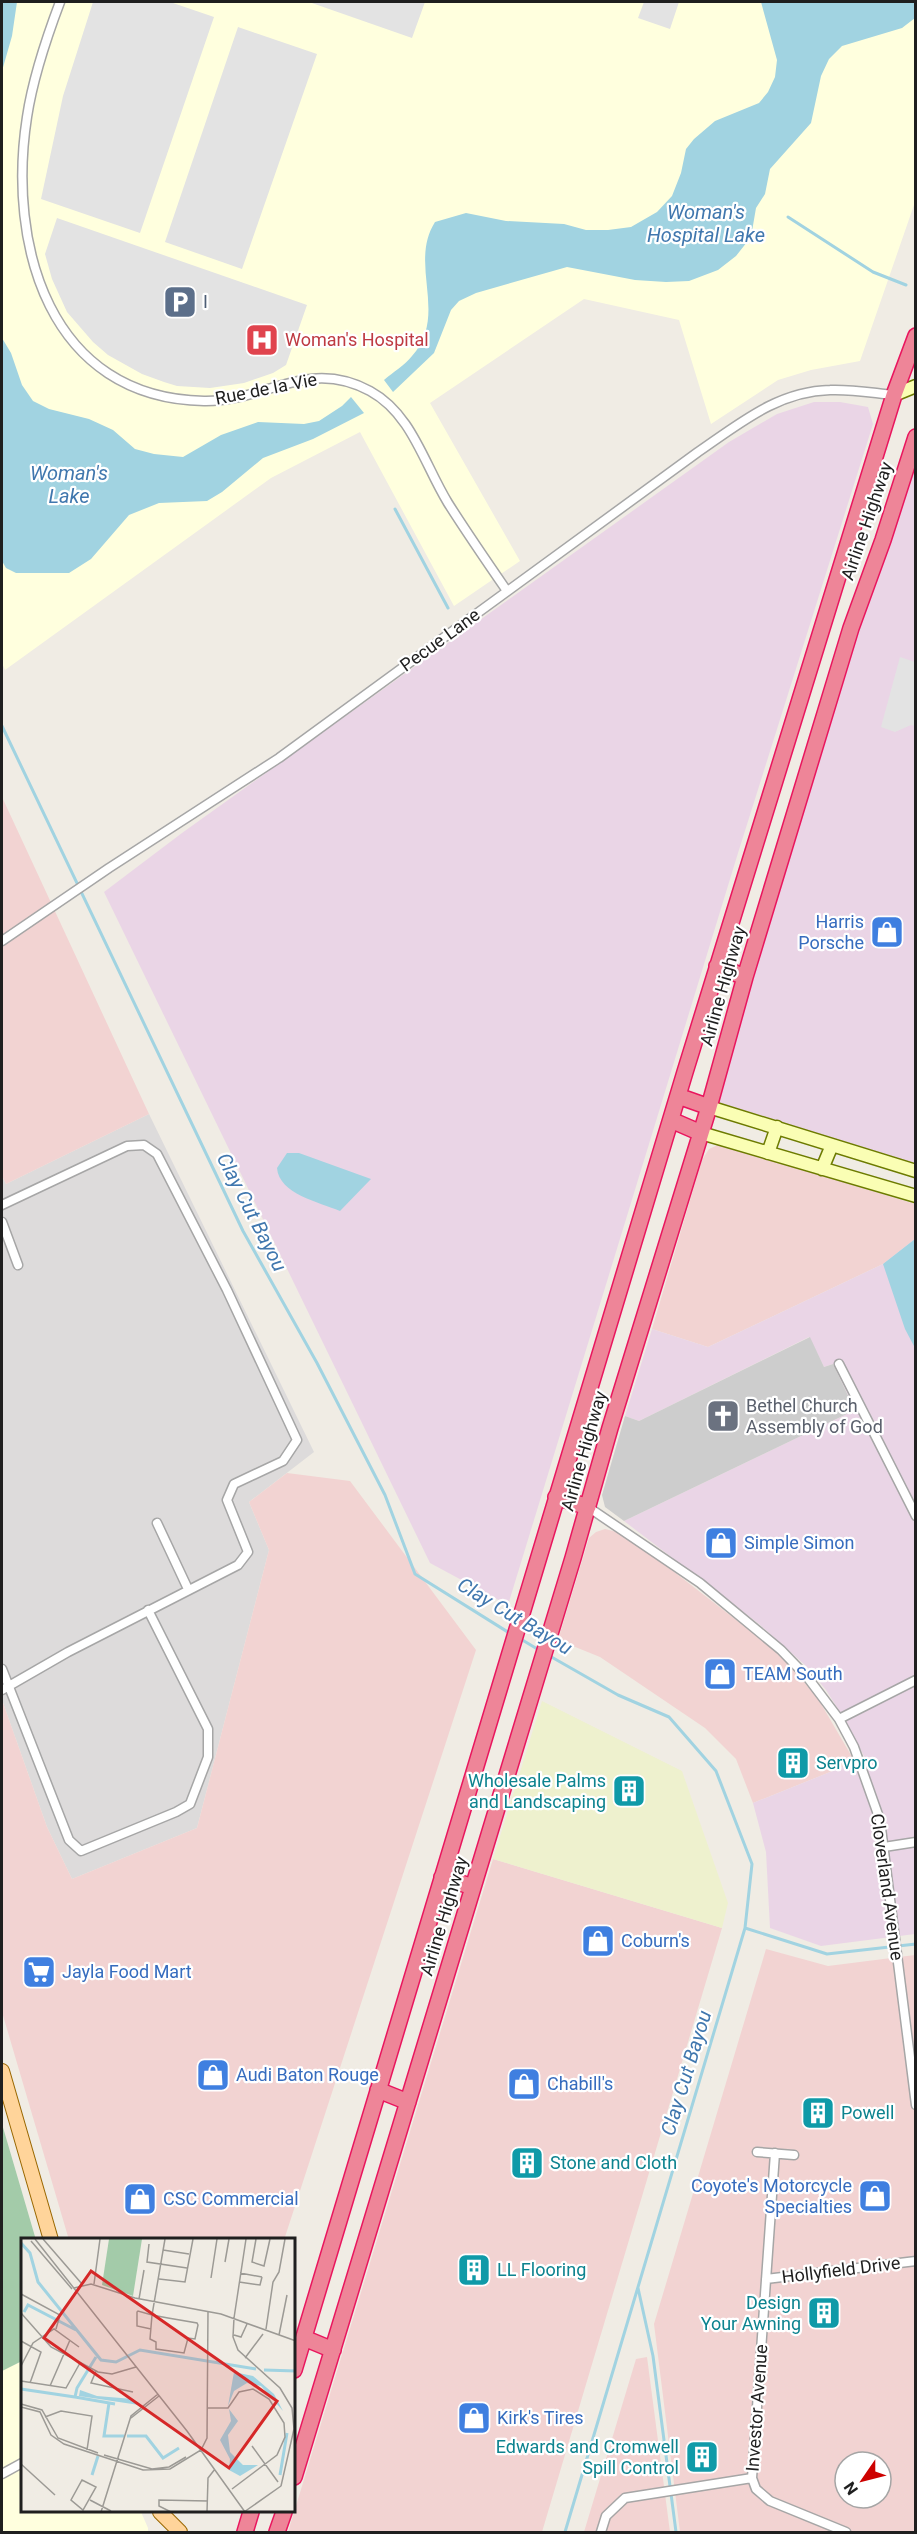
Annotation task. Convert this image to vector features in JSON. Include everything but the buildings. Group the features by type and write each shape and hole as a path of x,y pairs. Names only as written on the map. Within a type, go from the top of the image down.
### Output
{"highway":[{"name":"Airline Highway","path":"296,2364 717,966 894,395 915,336"},
{"name":"Airline Highway","path":"296,2470 709,1107 745,977 851,628 884,540 915,437"},
{"path":"717,966 745,977"},
{"path":"678,1096 709,1107"},
{"path":"671,1120 701,1133"},
{"path":"556,1497 588,1507"},
{"path":"442,1877 473,1887"},
{"path":"378,2090 408,2102"},
{"path":"304,2338 333,2350"},
{"path":"245,2532 250,2513"},
{"path":"277,2532 283,2513"}],"main road":[{"path":"2,2071 50,2238"},
{"path":"162,2513 175,2531"}],"street":[{"name":"Rue de la Vie","path":"60,2 40,60 30,103 23,177 28,240 37,279 49,308 66,334 90,359 116,377 164,397 206,401 227,400 303,378 347,381 378,396 404,421 447,501 507,591"},
{"path":"894,395 915,386"},
{"name":"Pecue Lane","path":"2,941 109,868 279,758 698,452 767,406 809,392 831,390 894,395"},
{"path":"894,395 915,397"},
{"path":"709,1107 915,1171"},
{"path":"768,1153 777,1127"},
{"path":"701,1133 822,1169 914,1192"},
{"path":"2,1205 127,1146 144,1144 157,1154 227,1290 297,1440 284,1461 234,1484 227,1500 248,1552 238,1565 68,1652 5,1688"},
{"path":"822,1169 832,1145"},
{"path":"2,1222 18,1264"},
{"path":"839,1364 915,1516"},
{"name":"Cloverland Avenue","path":"588,1507 699,1583 781,1650 808,1678 839,1719 865,1772 880,1820 898,1964 912,2040 915,2104"},
{"path":"157,1523 188,1589"},
{"path":"2,1669 5,1688 69,1840 81,1851 176,1812 190,1804 208,1757 208,1729 148,1610"},
{"path":"839,1719 915,1680"},
{"path":"884,1846 915,1842"},
{"path":"757,2152 794,2155"},
{"name":"Investor Avenue","path":"752,2480 775,2154"},
{"name":"Hollyfield Drive","path":"766,2279 915,2261"},
{"path":"2,2474 21,2464"},
{"path":"601,2532 606,2516 625,2498 676,2488 752,2480 761,2494 770,2501 846,2532"}],"shaded area":[{"name":"Woman's Hospital","path":"2,2 915,2 915,202 860,361 811,370 778,380 711,424 679,320 584,299 430,403 520,561 454,606 360,432 271,478 5,670 2,663"},
{"path":"93,2 170,2 214,17 140,233 41,199 63,96"},
{"path":"309,2 425,2 412,38"},
{"path":"644,2 679,2 670,29 638,18"},
{"path":"238,27 317,54 242,269 165,242"},
{"name":"I","path":"57,218 307,305 286,365 273,373 244,383 210,388 177,386 164,382 142,374 108,355 93,342 67,312 52,279 45,254"},
{"path":"814,402 840,402 868,407 873,424 738,853 508,1605 430,1563 104,892 182,833 729,442 777,414"},
{"path":"915,437 915,1171 709,1107"},
{"path":"900,657 915,662 915,726 911,725 895,732 881,727"},
{"path":"2,797 149,1114 6,1184 2,1176"},
{"path":"149,1114 314,1452 249,1502 269,1550 197,1828 72,1879 47,1827 2,1700 2,1176 6,1184"},
{"path":"720,1144 915,1204 915,1239 883,1264 708,1347 652,1329 702,1160 709,1149"},
{"path":"915,1239 915,1934 821,1946 770,1928 766,1852 753,1803 865,1758 826,1690 806,1666 759,1624 624,1521 855,1410 833,1364 824,1367 809,1337 639,1421 625,1416 652,1329 708,1347 883,1264"},
{"path":"810,1337 824,1367 833,1364 855,1410 624,1521 605,1507 602,1495 625,1416 639,1421"},
{"path":"287,1473 350,1481 476,1650 285,2238 68,2238 2,2012 2,1700 47,1827 72,1879 197,1828 269,1550 249,1502"},
{"path":"605,1529 621,1533 633,1540 766,1643 817,1697 855,1762 753,1803 736,1759 705,1728 600,1657 558,1640 589,1538"},
{"path":"542,1701 682,1771 728,1903 722,1928 493,1859"},
{"path":"493,1859 722,1928 542,2532 288,2532 294,2513 296,2513 296,2506"},
{"path":"766,1949 828,1966 915,1955 915,2532 680,2532 654,2324"},
{"path":"2,2124 35,2238 21,2238 21,2362 2,2371"},
{"path":"647,2357 670,2532 584,2532 636,2359"},
{"path":"21,2362 21,2513 141,2513 148,2532 2,2532 2,2371"}],"water":[{"path":"2,2 17,2 12,36 2,71"},
{"name":"Woman's Hospital Lake","path":"761,2 915,2 915,18 902,28 842,46 829,59 821,76 811,123 770,169 765,194 756,208 751,237 736,256 718,270 689,281 635,280 567,267 476,293 459,301 451,310 434,353 393,392 384,380 412,356 423,340 428,306 425,255 428,238 435,222 466,213 506,221 564,224 586,230 608,230 631,227 657,212 672,196 681,173 686,149 694,139 715,121 759,103 768,92 775,77 777,60"},
{"name":"Woman's Lake","path":"2,338 11,353 22,385 33,401 49,409 89,419 113,430 135,449 154,454 183,457 221,435 258,422 304,424 319,421 351,397 364,413 313,439 263,458 222,492 207,501 159,503 129,515 91,559 69,573 16,573 6,568 2,561"},
{"path":"287,1153 299,1153 371,1179 340,1211 301,1196 285,1184 279,1177 277,1168"},
{"path":"915,1239 915,1348 905,1329 883,1264"}],"waterway":[{"path":"788,217 873,272 906,285"},
{"path":"395,509 448,608"},
{"name":"Clay Cut Bayou","path":"2,726 243,1231 317,1363 385,1495 415,1574 511,1634"},
{"name":"Clay Cut Bayou","path":"519,1638 539,1650"},
{"name":"Clay Cut Bayou","path":"548,1655 618,1695 669,1717 716,1771 752,1864 745,1928 565,2532"},
{"path":"745,1928 827,1954 916,1944"},
{"path":"638,2288 653,2356 676,2532"}],"place":[{"name":"I","path":"180,302"},
{"name":"Woman's Hospital","path":"262,340"},
{"name":"Harris Porsche","path":"887,932"},
{"name":"Bethel Church Assembly of God","path":"723,1416"},
{"name":"Simple Simon","path":"721,1543"},
{"name":"TEAM South","path":"720,1674"},
{"name":"Servpro","path":"793,1763"},
{"name":"Wholesale Palms and Landscaping","path":"629,1791"},
{"name":"Coburn's","path":"598,1941"},
{"name":"Jayla Food Mart","path":"39,1972"},
{"name":"Audi Baton Rouge","path":"213,2075"},
{"name":"Chabill's","path":"524,2084"},
{"name":"Powell","path":"818,2113"},
{"name":"Stone and Cloth","path":"527,2163"},
{"name":"Coyote's Motorcycle Specialties","path":"875,2196"},
{"name":"CSC Commercial","path":"140,2199"},
{"name":"LL Flooring","path":"474,2270"},
{"name":"Design Your Awning","path":"824,2313"},
{"name":"Kirk's Tires","path":"474,2418"},
{"name":"Edwards and Cromwell Spill Control","path":"702,2457"}]}
